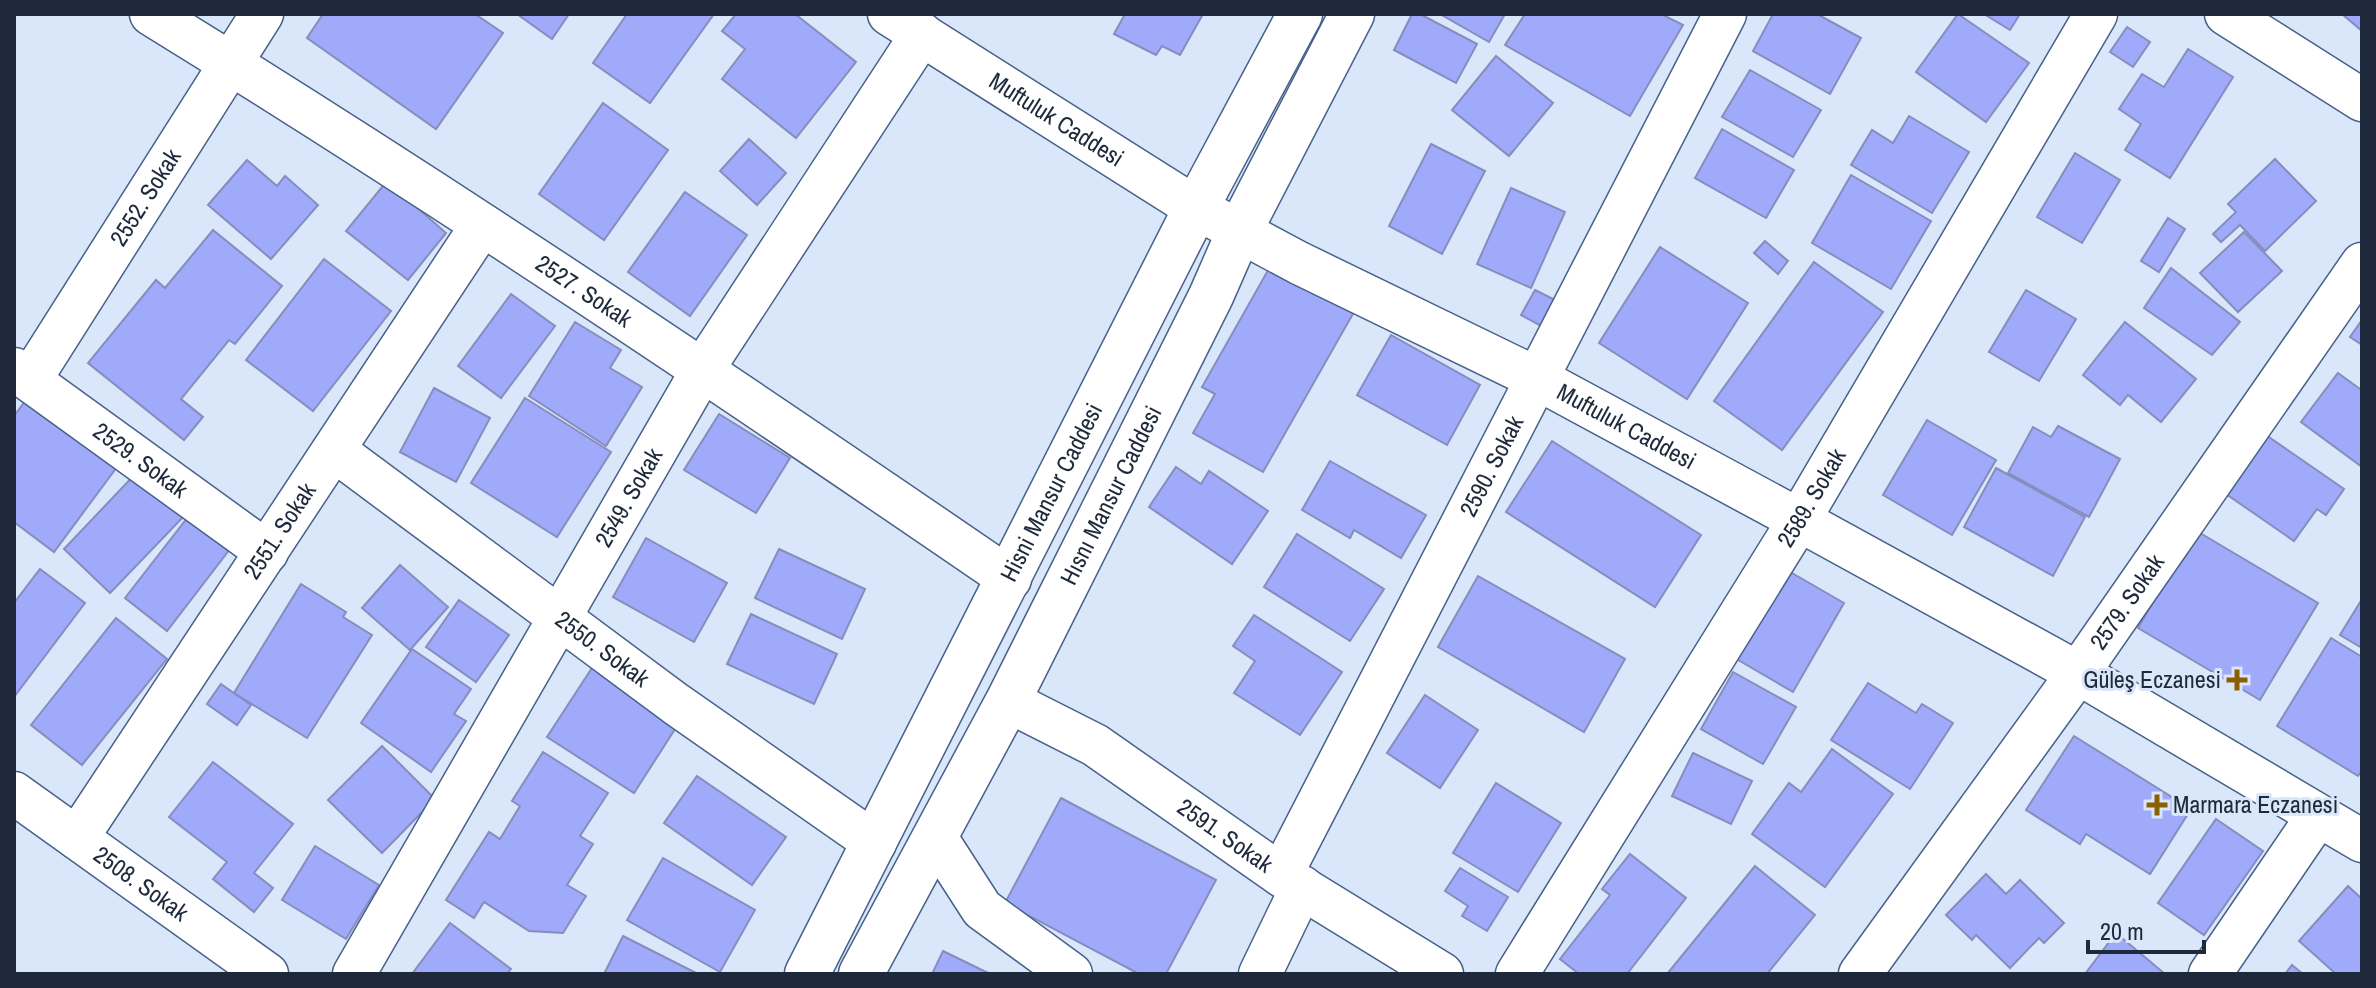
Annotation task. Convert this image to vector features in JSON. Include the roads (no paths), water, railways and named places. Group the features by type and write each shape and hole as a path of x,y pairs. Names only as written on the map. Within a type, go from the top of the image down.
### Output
{"main road":[{"name":"Hisni Mansur Caddesi","path":"807,974 1196,208 1300,14"},
{"name":"Hısnı Mansur Caddesi","path":"861,974 1008,701 1211,296 1239,232 1352,14"}],"street":[{"name":"2527. Sokak","path":"151,14 703,369 1010,579"},
{"name":"2552. Sokak","path":"22,374 262,14"},
{"name":"2590. Sokak","path":"1260,974 1292,881 1538,379 1725,14"},
{"name":"2589. Sokak","path":"1517,974 1799,520 2096,14"},
{"path":"2226,14 2362,100"},
{"name":"Muftuluk Caddesi","path":"897,19 1196,208 1538,379 1799,520 2078,673 2362,841"},
{"name":"2549. Sokak","path":"354,974 703,369 897,19"},
{"name":"2551. Sokak","path":"77,838 482,225"},
{"name":"2579. Sokak","path":"1860,974 2078,673 2362,264"},
{"name":"2529. Sokak","path":"22,374 267,552"},
{"name":"2550. Sokak","path":"334,450 676,704 875,843"},
{"name":"2591. Sokak","path":"1008,701 1095,745 1292,881 1442,974"},
{"name":"2508. Sokak","path":"14,793 267,974"},
{"path":"2210,974 2317,817"},
{"path":"935,836 982,909 1071,974"}],"place":[{"name":"Güleş Eczanesi","path":"2237,680"},
{"name":"Marmara Eczanesi","path":"2157,805"}]}
